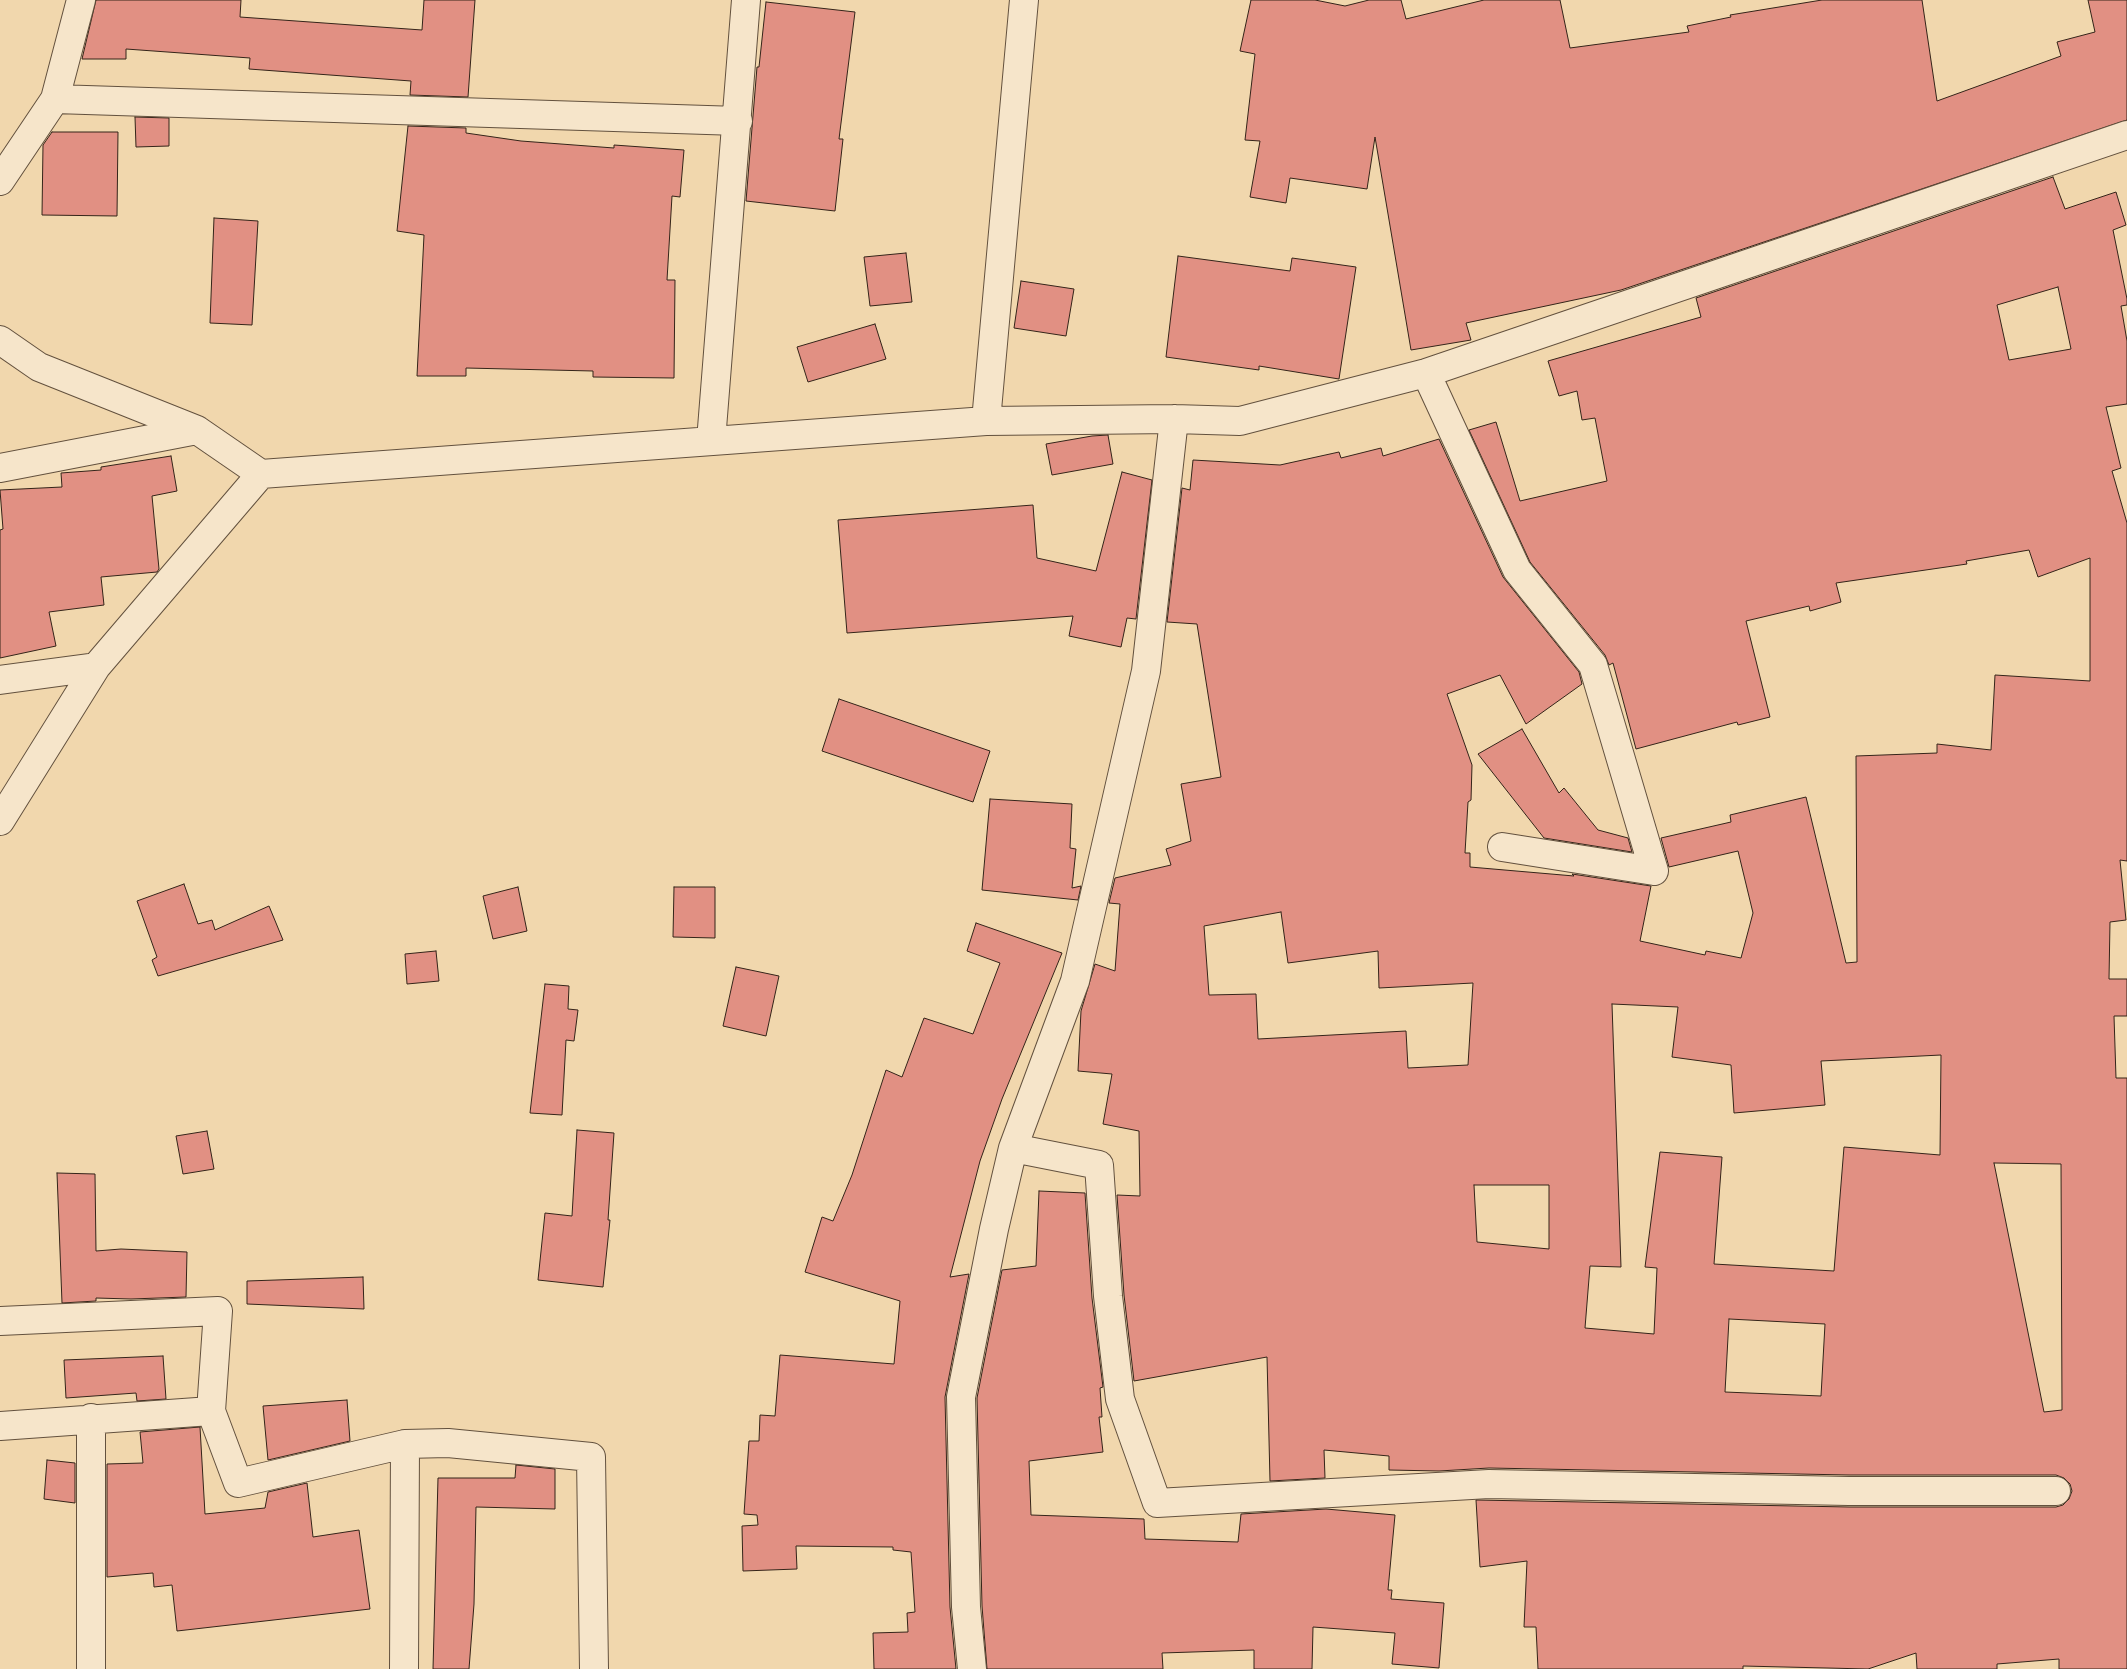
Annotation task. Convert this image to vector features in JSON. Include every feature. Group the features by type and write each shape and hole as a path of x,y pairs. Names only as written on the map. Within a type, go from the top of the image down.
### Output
{"street":[{"path":"0,181 55,99 81,0"},
{"path":"711,442 738,121 746,0"},
{"path":"986,421 1024,0"},
{"path":"55,99 738,121"},
{"path":"0,340 39,367 197,430 261,474 986,421 1174,419 1240,421 1426,373 2127,135"},
{"path":"1426,373 1517,570 1593,665 1654,871 1502,846"},
{"path":"972,1669 966,1607 961,1398 994,1229 1013,1148 1074,981 1146,671 1174,419"},
{"path":"0,468 197,430"},
{"path":"0,822 96,667 261,474"},
{"path":"0,680 96,667"},
{"path":"1013,1148 1099,1165 1108,1296 1120,1399 1158,1503 1489,1484 1849,1491 2056,1491"},
{"path":"0,1321 218,1311 211,1411 238,1483 405,1444 448,1443 591,1457 594,1669"},
{"path":"0,1426 91,1418 211,1411"},
{"path":"91,1418 91,1669"},
{"path":"404,1669 405,1444"}],"building":[{"path":"96,0 241,0 240,17 422,30 424,0 475,0 468,97 410,95 411,81 249,69 250,58 126,49 126,59 82,59"},
{"path":"1251,0 1315,0 1345,6 1369,0 1401,0 1406,19 1484,0 1560,0 1570,48 1689,32 1687,26 1731,17 1730,15 1822,0 1922,0 1937,101 2061,56 2057,42 2095,32 2088,0 2127,0 2127,120 1621,290 1466,323 1471,340 1411,350 1375,137 1367,189 1290,178 1286,203 1250,197 1260,141 1245,140 1255,54 1240,51"},
{"path":"766,2 855,12 839,139 843,139 835,211 746,201 757,67 759,67"},
{"path":"135,117 169,118 169,146 136,147"},
{"path":"408,126 466,128 466,133 521,141 614,148 614,145 684,150 680,197 672,196 667,280 675,280 674,378 593,377 593,371 466,368 466,376 417,376 424,235 397,231"},
{"path":"52,132 118,132 117,216 42,215 43,145"},
{"path":"2053,177 2065,209 2116,192 2126,225 2113,230 2127,299 2127,305 2121,306 2127,341 2127,404 2106,407 2121,468 2112,471 2127,523 2127,861 2120,860 2126,920 2110,922 2109,979 2127,979 2127,1016 2114,1016 2116,1078 2127,1078 2127,1669 2059,1669 2059,1659 1997,1664 1997,1669 1917,1669 1916,1653 1868,1669 1743,1666 1743,1669 1538,1669 1536,1627 1524,1627 1527,1561 1480,1567 1476,1500 1849,1507 2056,1507 2063,1505 2069,1499 2072,1491 2070,1484 2064,1478 2056,1475 1849,1475 1489,1468 1439,1471 1389,1470 1389,1456 1324,1450 1325,1478 1270,1481 1267,1357 1134,1381 1124,1295 1117,1195 1140,1196 1139,1131 1103,1124 1112,1074 1078,1071 1081,1011 1095,964 1115,971 1120,904 1109,903 1115,878 1171,865 1166,849 1191,841 1181,784 1221,777 1197,624 1167,622 1182,488 1190,490 1193,460 1280,465 1339,452 1341,458 1381,448 1383,456 1439,439 1503,577 1579,672 1582,684 1526,724 1500,675 1447,694 1472,765 1471,800 1468,802 1465,853 1470,853 1470,867 1574,876 1572,874 1651,886 1640,941 1705,955 1706,951 1741,958 1753,913 1738,851 1669,867 1661,838 1731,822 1730,815 1806,797 1846,963 1857,962 1856,756 1937,753 1937,744 1991,750 1995,675 2090,681 2090,558 2038,577 2029,550 1966,561 1967,564 1836,583 1841,602 1810,611 1809,606 1746,621 1770,717 1738,725 1737,722 1636,749 1613,663 1609,665 1605,655 1530,562 1469,430 1496,422 1520,501 1607,481 1595,418 1582,420 1577,391 1559,396 1548,361 1701,317 1696,298","holes":["2058,287 2071,349 2009,360 1997,305","1281,912 1288,963 1378,951 1379,988 1473,983 1468,1065 1408,1068 1406,1031 1258,1039 1256,994 1209,995 1204,926","1612,1004 1678,1007 1672,1057 1731,1065 1734,1113 1825,1105 1821,1061 1941,1055 1940,1155 1844,1147 1834,1271 1714,1264 1722,1157 1660,1152 1645,1267 1657,1268 1654,1334 1585,1328 1590,1266 1621,1267","1994,1163 2061,1164 2062,1410 2044,1412","1474,1185 1549,1185 1549,1249 1477,1242","1729,1319 1825,1324 1821,1396 1725,1392"]},
{"path":"214,218 258,221 252,325 210,323"},
{"path":"906,253 912,302 870,306 864,257"},
{"path":"1178,256 1290,271 1292,258 1356,267 1339,379 1259,366 1259,370 1166,357"},
{"path":"1021,281 1074,289 1066,336 1014,328"},
{"path":"875,324 886,359 808,382 797,347"},
{"path":"1108,435 1113,464 1052,475 1046,444"},
{"path":"171,456 177,491 152,496 159,569 157,572 101,577 104,605 49,612 56,646 0,658 0,530 3,529 0,490 62,487 61,473 101,470 101,467"},
{"path":"1122,472 1152,480 1136,619 1127,618 1121,647 1069,636 1073,616 847,633 838,520 1033,505 1037,558 1096,571"},
{"path":"839,699 990,751 973,802 822,751"},
{"path":"1522,729 1559,793 1564,788 1598,830 1628,838 1632,852 1544,838 1478,754"},
{"path":"990,799 1072,804 1070,848 1076,849 1072,888 1081,886 1078,900 982,890"},
{"path":"184,884 198,924 212,920 215,930 269,906 283,940 158,976 152,960 157,957 137,901"},
{"path":"518,887 527,931 493,939 483,896"},
{"path":"674,887 715,887 715,938 673,937"},
{"path":"976,923 1062,953 1002,1099 980,1161 950,1277 969,1274 945,1397 950,1607 956,1669 874,1669 873,1633 908,1632 907,1613 915,1612 911,1552 893,1550 893,1547 796,1546 797,1569 743,1571 742,1526 758,1525 757,1515 744,1514 749,1441 759,1441 760,1415 775,1416 780,1355 894,1364 900,1301 805,1272 822,1217 833,1221 852,1175 886,1070 902,1077 924,1018 973,1034 1000,963 967,951"},
{"path":"436,951 439,981 407,984 405,954"},
{"path":"736,967 779,976 766,1036 723,1026"},
{"path":"545,984 569,986 568,1009 578,1010 574,1041 566,1040 562,1115 530,1113"},
{"path":"577,1130 614,1133 608,1220 610,1220 603,1287 538,1280 545,1213 572,1216"},
{"path":"207,1131 214,1169 183,1174 176,1136"},
{"path":"57,1173 95,1174 96,1251 121,1249 187,1252 186,1297 96,1298 96,1301 62,1303"},
{"path":"1039,1191 1085,1193 1092,1298 1103,1387 1100,1388 1102,1417 1099,1417 1103,1452 1029,1461 1031,1515 1144,1519 1145,1539 1238,1542 1241,1514 1326,1509 1395,1515 1388,1590 1392,1590 1391,1599 1444,1603 1439,1668 1392,1664 1395,1633 1313,1627 1312,1669 1254,1669 1254,1650 1162,1653 1163,1669 987,1669 982,1606 977,1398 1002,1270 1036,1266"},
{"path":"363,1277 364,1309 247,1304 247,1281"},
{"path":"163,1356 166,1399 137,1401 136,1393 66,1398 64,1360"},
{"path":"347,1400 350,1441 268,1460 263,1406"},
{"path":"200,1427 205,1514 265,1508 268,1492 307,1483 313,1537 359,1530 370,1609 177,1631 172,1585 154,1587 153,1573 107,1577 107,1464 143,1463 140,1432"},
{"path":"47,1460 75,1463 75,1503 44,1499"},
{"path":"516,1465 555,1469 555,1509 476,1507 474,1604 469,1669 433,1669 438,1478 515,1478"}]}
